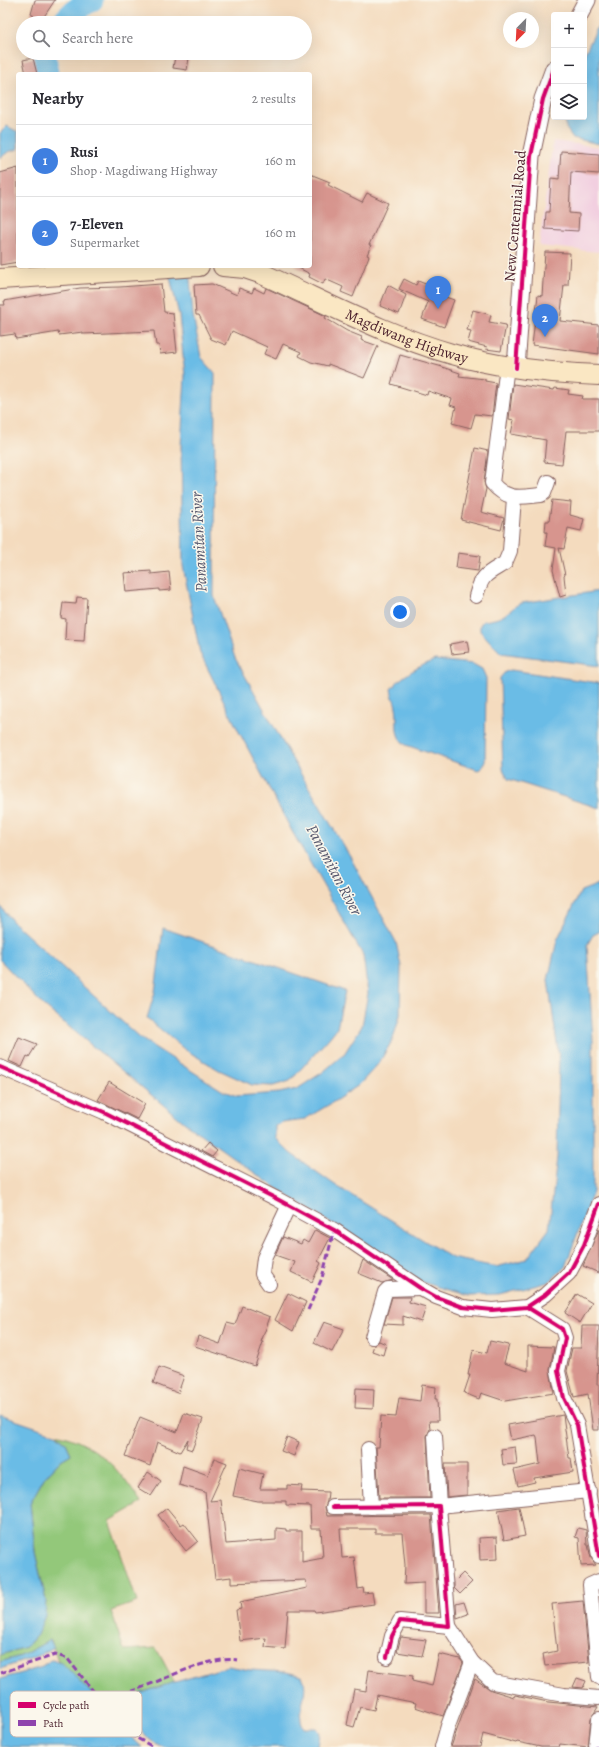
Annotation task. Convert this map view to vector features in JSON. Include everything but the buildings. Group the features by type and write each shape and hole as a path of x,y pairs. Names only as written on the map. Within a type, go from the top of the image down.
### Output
{"main road":[{"path":"0,279 172,268"},
{"name":"Magdiwang Highway","path":"245,268 260,273 394,334 453,355 544,372 599,375"}],"street":[{"path":"581,12 587,0"},
{"name":"New Centennial Road","path":"512,367 531,156 543,99 551,77"},
{"path":"512,367 492,483 500,492 514,498 541,495 544,493 548,482"},
{"path":"476,596 479,582 484,576 505,564 510,551 514,498"},
{"path":"0,1067 104,1112 179,1148 289,1205 334,1230 420,1288 436,1297 463,1307 492,1310 527,1307 545,1295 569,1273 584,1244 599,1204"},
{"path":"269,1284 262,1274 264,1258 289,1205"},
{"path":"372,1337 385,1292 388,1289 420,1288"},
{"path":"527,1307 562,1329 565,1338 558,1371 564,1398 577,1425 599,1556"},
{"path":"436,1436 439,1506 449,1626 472,1662 493,1682 564,1695 599,1698"},
{"path":"368,1449 371,1507"},
{"path":"333,1507 439,1506 589,1491"},
{"path":"599,1581 590,1584 599,1677"},
{"path":"387,1657 392,1636 400,1621 449,1626"},
{"path":"442,1747 448,1726 472,1662"},
{"path":"596,1746 599,1719"}],"shaded area":[{"path":"553,141 599,147 599,252 539,246"}],"green space":[{"path":"56,1434 71,1438 84,1444 106,1459 124,1479 141,1503 110,1521 137,1602 111,1611 124,1650 156,1648 175,1683 142,1693 142,1691 88,1691 58,1661 51,1640 21,1656 0,1662 0,1655 26,1647 37,1635 46,1601 35,1552 30,1503 44,1478 61,1460 71,1454 66,1443"}],"water":[{"path":"599,24 599,144 573,138 566,128 565,120 587,120 587,49"},
{"path":"7,126 16,131 16,150 8,152 0,158 0,133"},
{"path":"189,268 193,315 201,357 215,373 214,596 235,658 349,855 396,942 401,966 400,1015 393,1039 379,1063 359,1085 335,1101 305,1119 282,1122 275,1126 275,1138 290,1153 335,1185 452,1258 496,1267 527,1259 549,1229 557,1157 559,1058 548,980 557,940 581,891 599,884 599,932 593,935 587,945 593,1041 593,1192 565,1267 549,1282 500,1295 469,1296 422,1282 273,1186 185,1123 44,1006 0,960 0,906 14,923 140,1038 223,1091 237,1096 279,1093 297,1089 323,1072 344,1054 362,1026 368,993 363,955 293,833 238,730 200,653 183,566 181,446 185,376 179,315 168,269"},
{"path":"599,591 599,666 501,653 480,631 480,625 483,621 501,617 522,603"},
{"path":"435,660 473,664 482,669 486,678 485,763 482,768 478,770 406,745 397,733 397,713 391,689 406,675"},
{"path":"511,670 599,683 599,808 508,779 503,769 500,678 505,672"},
{"path":"163,928 345,991 337,1028 290,1081 273,1086 252,1085 219,1070 184,1049 147,1018 155,992"},
{"path":"0,1415 56,1434 66,1443 71,1454 61,1460 44,1478 30,1503 35,1552 46,1601 45,1616 37,1635 26,1647 0,1655"},
{"path":"50,1640 54,1647 38,1656 0,1669 0,1662 21,1656"},
{"path":"51,1660 58,1661 64,1665 89,1691 10,1691 10,1737 131,1737 142,1747 0,1747 0,1679 39,1668"},
{"path":"228,1666 250,1670 286,1672 302,1676 305,1689 301,1710 301,1723 304,1728 317,1728 320,1733 318,1747 164,1747 154,1742 142,1732 142,1693"}],"waterway":[{"name":"Panamitan River","path":"69,16 74,11 92,0"},
{"name":"Panamitan River","path":"46,60 47,72"}],"marked path":[{"path":"308,1310 322,1278 334,1230"},
{"path":"0,1673 55,1655 67,1658 93,1691"},
{"path":"132,1691 197,1666 212,1662 238,1660"},
{"path":"135,1737 153,1747"}],"cycle path":[{"path":"516,368 531,156 543,99 551,77"},
{"path":"0,1067 104,1112 277,1199 334,1230 420,1288 436,1297 463,1307 492,1310 527,1307 545,1295 569,1273 584,1245 599,1204"},
{"path":"527,1307 562,1329 565,1338 558,1371 564,1398 577,1425 599,1556"},
{"path":"333,1507 439,1506 449,1626 400,1621 392,1636 387,1657"}],"place":[{"name":"Rusi","path":"438,309"},
{"name":"7-Eleven","path":"545,337"}]}
